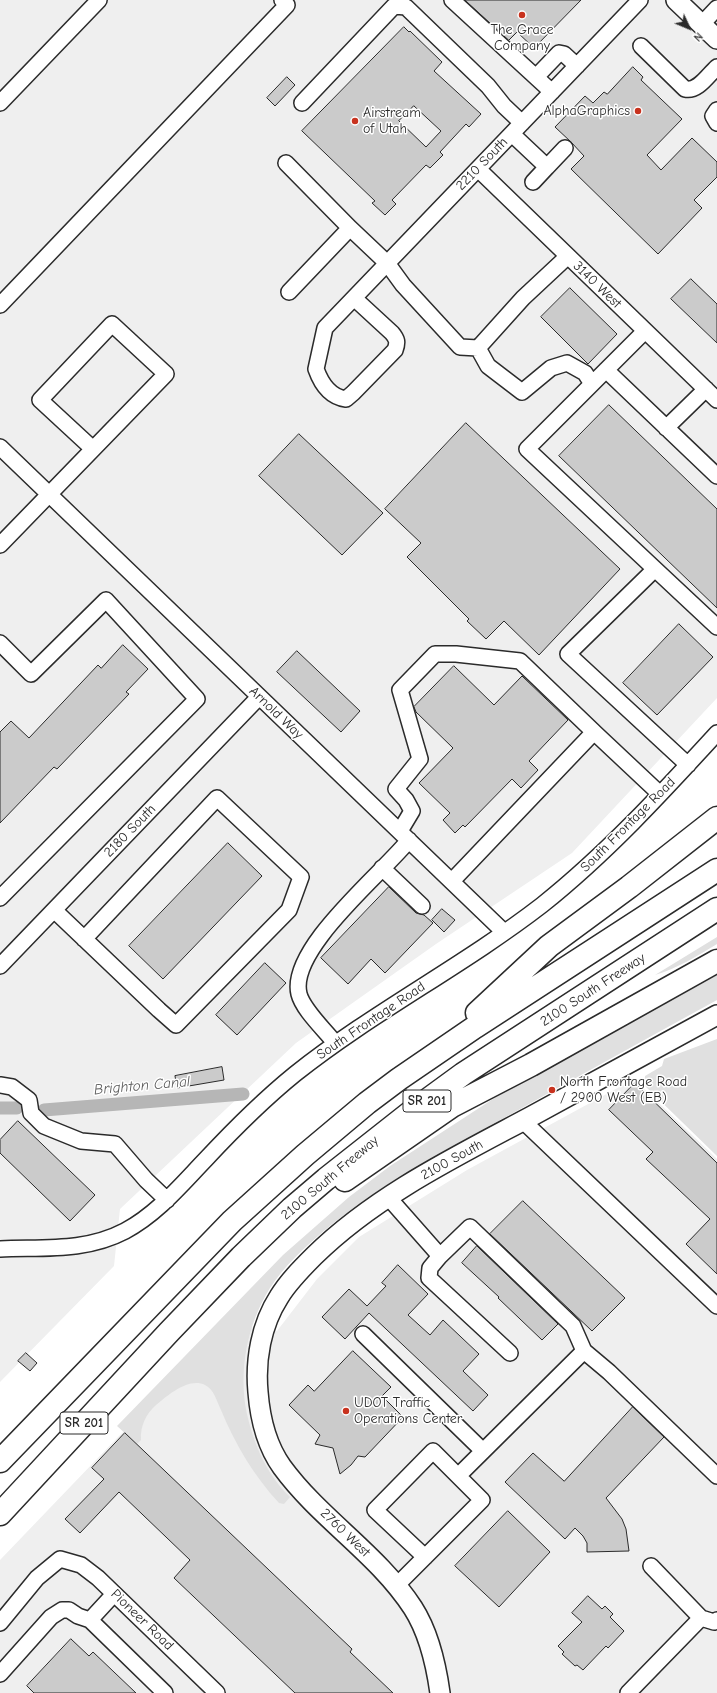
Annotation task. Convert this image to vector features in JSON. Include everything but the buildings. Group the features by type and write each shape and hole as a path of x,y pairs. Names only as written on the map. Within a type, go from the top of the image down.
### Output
{"highway":[{"path":"399,1079 487,1004 549,946 629,887 717,818"},
{"name":"SR 201","path":"0,1461 232,1222 305,1155 399,1079 475,1027 717,870"},
{"name":"2100 South Freeway","path":"0,1514 168,1332 272,1227 326,1179 463,1074 717,910"},
{"path":"168,1332 245,1262 332,1189 452,1106 531,1065 717,960"}],"main road":[{"path":"676,0 717,39"},
{"name":"2100 South","path":"256,1373 261,1342 267,1320 278,1298 291,1281 328,1242 388,1197 717,1015"},
{"name":"2760 West","path":"256,1373 260,1411 268,1438 280,1465 301,1490 397,1586 414,1610 423,1627 435,1666 440,1693"}],"street":[{"path":"0,103 99,0"},
{"path":"0,305 287,5 282,0"},
{"path":"452,0 552,92"},
{"name":"2210 South","path":"354,298 392,332 397,344 395,350 346,399 334,396 319,378 316,369 325,328 640,0"},
{"path":"302,103 394,6 406,8 488,86 504,106 517,128 547,167"},
{"path":"701,25 717,8"},
{"path":"641,46 685,89 691,90 696,88 717,66"},
{"path":"536,77 559,53 564,54 576,66"},
{"path":"717,110 713,116 717,123"},
{"path":"533,182 565,148"},
{"path":"286,163 387,263 403,285 460,347 478,348"},
{"name":"3140 West","path":"478,169 717,400"},
{"path":"289,292 350,228"},
{"path":"478,348 523,298 568,256"},
{"path":"0,545 166,374 112,324 40,400 93,449"},
{"path":"645,331 527,449 717,627"},
{"path":"478,348 488,366 522,392 551,368 567,363 585,374 592,384"},
{"path":"606,370 717,476"},
{"path":"666,428 706,389"},
{"name":"Arnold Way","path":"0,447 504,932"},
{"path":"655,569 568,654 688,765"},
{"path":"0,643 31,674 106,600 197,699 0,898"},
{"path":"335,1043 308,1010 299,995 298,982 302,967 311,948 366,883 398,854 412,811 406,800 396,789 420,759 400,690 435,654 456,654 520,661 660,794"},
{"name":"2180 South","path":"0,966 259,696"},
{"path":"452,881 594,732"},
{"name":"South Frontage Road","path":"0,1249 75,1247 105,1240 148,1217 167,1200 242,1121 293,1076 335,1043 504,932 542,905 575,877 601,854 688,765 717,733"},
{"path":"54,910 84,939 176,1025 289,910 301,877 217,798 84,939"},
{"path":"382,868 422,906"},
{"path":"0,1085 12,1087 29,1100 31,1113 44,1126 81,1142 115,1144 146,1180 167,1200"},
{"path":"523,1121 717,1306"},
{"path":"388,1197 440,1256"},
{"path":"510,1353 428,1278 430,1268 440,1256 470,1227 573,1326 584,1351 620,1383 717,1476"},
{"path":"363,1334 483,1451"},
{"path":"458,1476 584,1351"},
{"path":"397,1586 425,1558 482,1500 433,1451 375,1510 425,1558"},
{"name":"Pioneer Road","path":"0,1622 37,1578 60,1559 80,1565 98,1578 211,1691"},
{"path":"651,1566 700,1618 714,1622 717,1620"},
{"path":"90,1620 114,1594"},
{"path":"0,1674 51,1617 62,1610 69,1610 78,1616 90,1620 165,1693"},
{"path":"628,1693 700,1618"}],"shaded area":[{"path":"0,0 717,0 717,698 572,853 436,944 296,1043 120,1209 114,1266 0,1382"},
{"path":"717,937 717,944 679,965 655,975"},
{"path":"717,975 717,1000 416,1167 347,1213 325,1230 288,1264 270,1288 255,1317 246,1349 244,1365 244,1398 253,1437 268,1469 290,1497 284,1504 279,1503 253,1471 232,1435 211,1389 205,1385 192,1383 186,1385 173,1392 156,1405 149,1412 144,1421 141,1440 137,1444 117,1426 283,1255 349,1197 390,1166 496,1097"},
{"path":"717,1039 717,1156 644,1085 645,1076 662,1066 664,1059"},
{"path":"634,1079 717,1159 717,1693 0,1693 0,1560 119,1436 235,1325 277,1331 317,1279 359,1237 467,1170"}],"waterway":[{"name":"Brighton Canal","path":"44,1110 243,1094"},
{"name":"Brighton Canal","path":"0,1108 17,1108"}],"place":[{"name":"The Grace Company","path":"522,15"},
{"name":"AlphaGraphics","path":"638,111"},
{"name":"Airstream of Utah","path":"355,121"},
{"name":"North Frontage Road / 2900 West (EB)","path":"552,1090"},
{"name":"UDOT Traffic Operations Center","path":"346,1411"}]}
